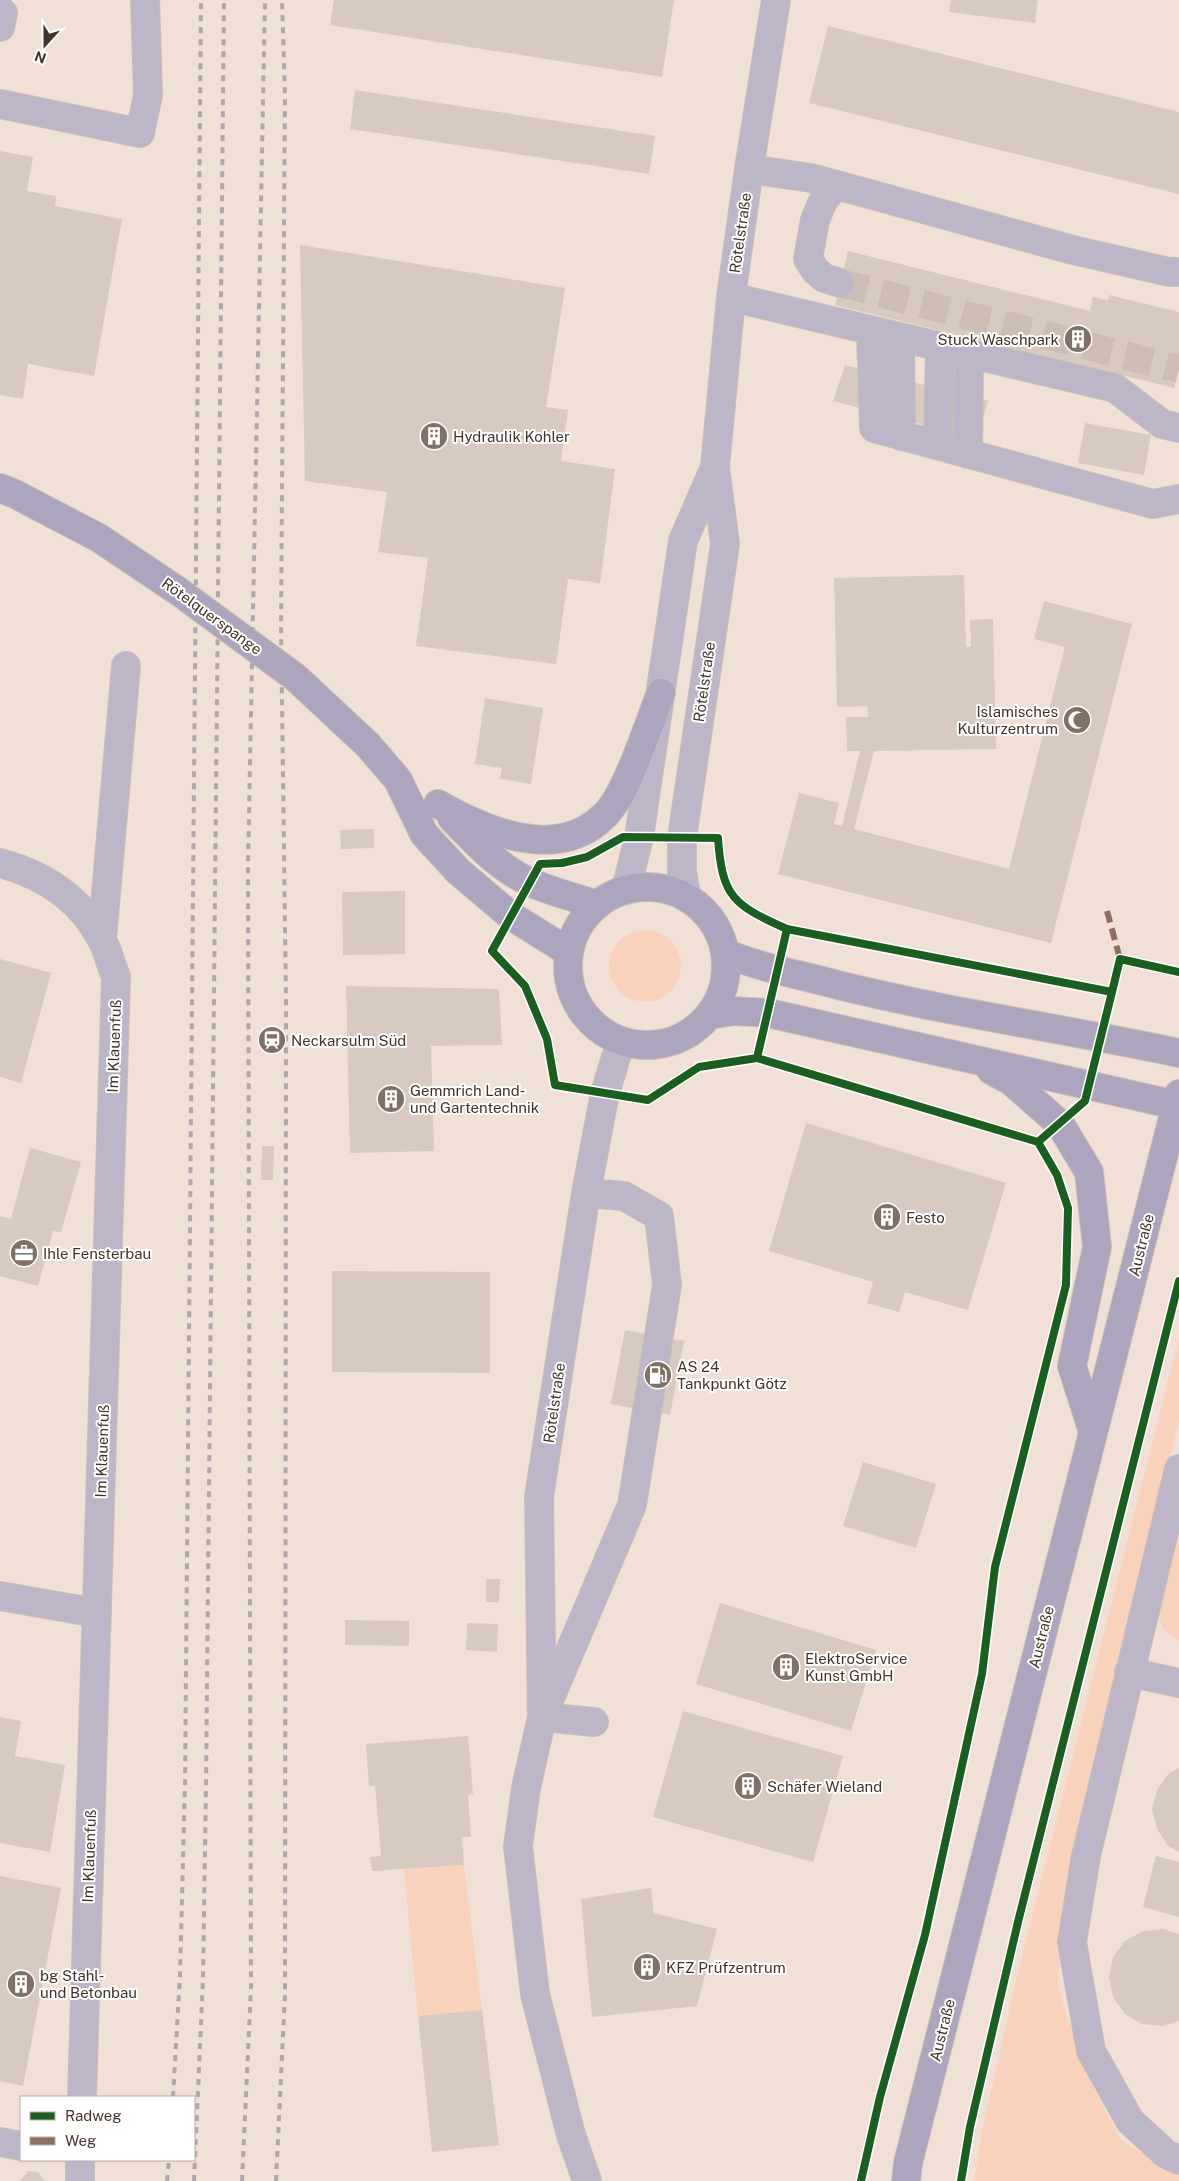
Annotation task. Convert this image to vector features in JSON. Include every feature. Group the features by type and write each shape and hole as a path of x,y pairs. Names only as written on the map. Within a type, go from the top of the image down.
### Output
{"main road":[{"name":"Rötelquerspange","path":"0,488 16,494 99,538 230,627 296,677 368,746 398,780 424,834 458,871 511,916 569,952"},
{"path":"438,804 501,834 536,840 562,839 583,831 606,814 623,788 661,693"},
{"name":"Rötelquerspange","path":"398,780 438,804 474,841 512,872 529,882 597,905"},
{"path":"647,887 668,890 687,898 701,908 712,921 726,953 726,975 721,996 710,1015 696,1029 679,1039 660,1044 641,1045 621,1041 602,1031 585,1015 574,996 568,974 569,952 574,934 584,918 597,905 626,890 647,887"},
{"path":"726,953 778,970 910,1003 1057,1028 1179,1053"},
{"path":"710,1015 733,1011 768,1013 976,1060 1178,1100"},
{"path":"976,1060 1011,1081 1060,1124 1089,1172 1098,1247 1072,1366 1093,1432"},
{"name":"Austraße","path":"906,2181 910,2153 1178,1100"}],"street":[{"path":"0,104 140,133 148,95 145,0"},
{"name":"Rötelstraße","path":"687,898 682,873 682,838 725,544 715,467 731,297 776,0"},
{"path":"0,10 4,13 0,26"},
{"path":"749,169 811,178 1073,250 1170,271"},
{"path":"835,186 823,201 815,220 808,259 814,270 824,278 840,283"},
{"path":"731,297 1115,388 1162,424 1179,428"},
{"path":"871,330 874,428 1153,504 1179,499"},
{"path":"900,338 901,436"},
{"path":"938,445 940,347"},
{"path":"968,454 969,354"},
{"name":"Rötelstraße","path":"626,890 640,837 682,541 715,467"},
{"path":"102,940 126,666"},
{"name":"Im Klauenfuß","path":"0,863 27,871 70,897 102,940 116,977 82,2096"},
{"name":"Rötelstraße","path":"542,1717 539,1498 586,1193 605,1093 621,1041"},
{"path":"586,1193 624,1196 660,1216 667,1285 632,1505 542,1717 526,1788 518,1846 535,1994 571,2135 586,2181"},
{"path":"1179,1469 1086,1856 1072,1942 1090,2051 1130,2121 1166,2154 1179,2160"},
{"path":"0,1596 97,1613"},
{"path":"1129,1672 1179,1683"},
{"path":"542,1717 594,1722"},
{"path":"0,2142 20,2146"},
{"path":"80,2161 80,2181"}],"shaded area":[{"path":"652,930 671,940 679,952 681,966 679,980 671,992 659,1000 638,1002 619,992 611,980 609,959 619,940 631,932"},
{"path":"1179,1338 1179,1421 1105,1720 1063,1903 1058,1987 1087,2075 1120,2139 1179,2176 1179,2181 974,2181 982,2131 1017,1976"},
{"path":"1179,1510 1179,1641 1164,1630 1155,1607"},
{"path":"464,1865 482,2010 418,2016 404,1869"}],"building":[{"path":"334,0 674,0 662,77 330,25"},
{"path":"951,0 1038,0 1035,23 949,12"},
{"path":"828,26 1179,112 1179,194 809,103"},
{"path":"355,90 655,136 649,174 350,129"},
{"path":"0,151 33,157 27,191 56,196 55,206 122,219 94,376 28,364 23,399 0,395"},
{"name":"Hydraulik Kohler","path":"300,245 565,288 546,407 568,410 561,461 615,469 600,583 568,579 556,664 416,646 428,558 378,552 387,492 305,481"},
{"name":"Stuck Waschpark","path":"848,251 1090,311 1093,297 1108,300 1109,295 1179,312 1179,367 1174,388 1113,373 1112,378 1097,375 1098,369 835,305"},
{"path":"845,365 988,401 977,439 833,401"},
{"path":"1085,423 1151,435 1144,475 1078,463"},
{"path":"964,575 966,647 971,647 970,620 993,619 996,749 874,751 854,829 1009,869 1065,647 1034,639 1044,601 1132,624 1051,943 778,874 799,793 839,803 834,824 842,826 860,751 847,751 846,717 868,717 867,706 837,707 834,578"},
{"path":"485,698 543,708 531,784 500,779 502,768 475,764"},
{"path":"374,829 374,848 341,849 340,830"},
{"path":"405,891 405,954 343,955 342,892"},
{"path":"0,959 51,973 21,1083 0,1077"},
{"name":"Gemmrich Land- und Gartentechnik","path":"346,986 499,989 502,1045 431,1046 434,1151 350,1153"},
{"name":"Festo","path":"806,1123 1006,1183 968,1310 905,1292 899,1312 867,1303 873,1282 769,1251"},
{"path":"262,1146 274,1146 273,1180 261,1180"},
{"path":"30,1148 81,1162 61,1232 53,1231 38,1286 0,1276 0,1216 11,1219"},
{"path":"332,1271 490,1272 490,1373 332,1372"},
{"path":"625,1330 684,1341 670,1415 611,1404"},
{"path":"863,1462 936,1484 916,1548 843,1526"},
{"path":"486,1579 500,1579 499,1602 486,1602"},
{"name":"ElektroService Kunst GmbH","path":"720,1603 876,1650 851,1731 696,1684"},
{"path":"345,1620 409,1621 409,1646 345,1645"},
{"path":"467,1623 498,1624 497,1652 466,1650"},
{"name":"Schäfer Wieland","path":"683,1711 843,1756 813,1862 653,1817"},
{"path":"0,1717 21,1721 15,1756 65,1765 50,1852 0,1843"},
{"path":"468,1736 473,1794 468,1795 471,1837 462,1837 464,1865 372,1871 370,1857 381,1856 375,1785 369,1786 366,1744"},
{"path":"1179,1768 1179,1852 1168,1846 1157,1829 1152,1809 1157,1790 1169,1773"},
{"path":"1156,1856 1179,1862 1179,1917 1143,1907"},
{"name":"bg Stahl- und Betonbau","path":"0,1876 61,1888 23,2086 0,2081"},
{"name":"KFZ Prüfzentrum","path":"651,1888 654,1913 717,1929 697,2006 592,2017 581,1899"},
{"path":"1163,1929 1179,1934 1179,2021 1162,2026 1142,2024 1125,2014 1113,1997 1109,1977 1113,1957 1125,1941 1143,1931"},
{"path":"482,2010 499,2145 432,2152 418,2016"},
{"path":"28,2171 38,2172 45,2181 20,2181"}],"tunnel":[{"path":"840,283 1179,369"}],"railway":[{"path":"173,2096 180,1976 185,1783 201,0"},
{"path":"195,2158 203,1978 206,1784 224,0"},
{"path":"242,2181 251,1988 248,866 265,0"},
{"path":"276,2181 285,1994 286,1002 281,625 285,95 282,0"},
{"path":"167,2181 169,2161"},
{"path":"194,2181 195,2161"}],"marked path":[{"path":"1107,911 1120,959"}],"cycle path":[{"path":"861,2181 880,2097 925,1935 982,1674 995,1567 1066,1285 1068,1208 1057,1175 1038,1142 757,1058 699,1067 648,1100 555,1085 547,1039 525,986 492,951 540,864 562,863 587,857 623,837 718,838 723,874 734,897 754,913 787,929 1112,992 1120,959 1179,972"},
{"path":"757,1058 787,929"},
{"path":"1038,1142 1085,1101 1112,992"},
{"path":"961,2181 970,2127 1018,1922 1179,1281"}],"place":[{"name":"Stuck Waschpark","path":"1078,339"},
{"name":"Hydraulik Kohler","path":"434,436"},
{"name":"Islamisches Kulturzentrum","path":"1077,720"},
{"name":"Neckarsulm Süd","path":"272,1040"},
{"name":"Gemmrich Land- und Gartentechnik","path":"391,1099"},
{"name":"Festo","path":"887,1217"},
{"name":"Ihle Fensterbau","path":"24,1253"},
{"name":"AS 24 Tankpunkt Götz","path":"658,1375"},
{"name":"ElektroService Kunst GmbH","path":"786,1667"},
{"name":"Schäfer Wieland","path":"748,1786"},
{"name":"KFZ Prüfzentrum","path":"647,1967"},
{"name":"bg Stahl- und Betonbau","path":"21,1984"}]}
